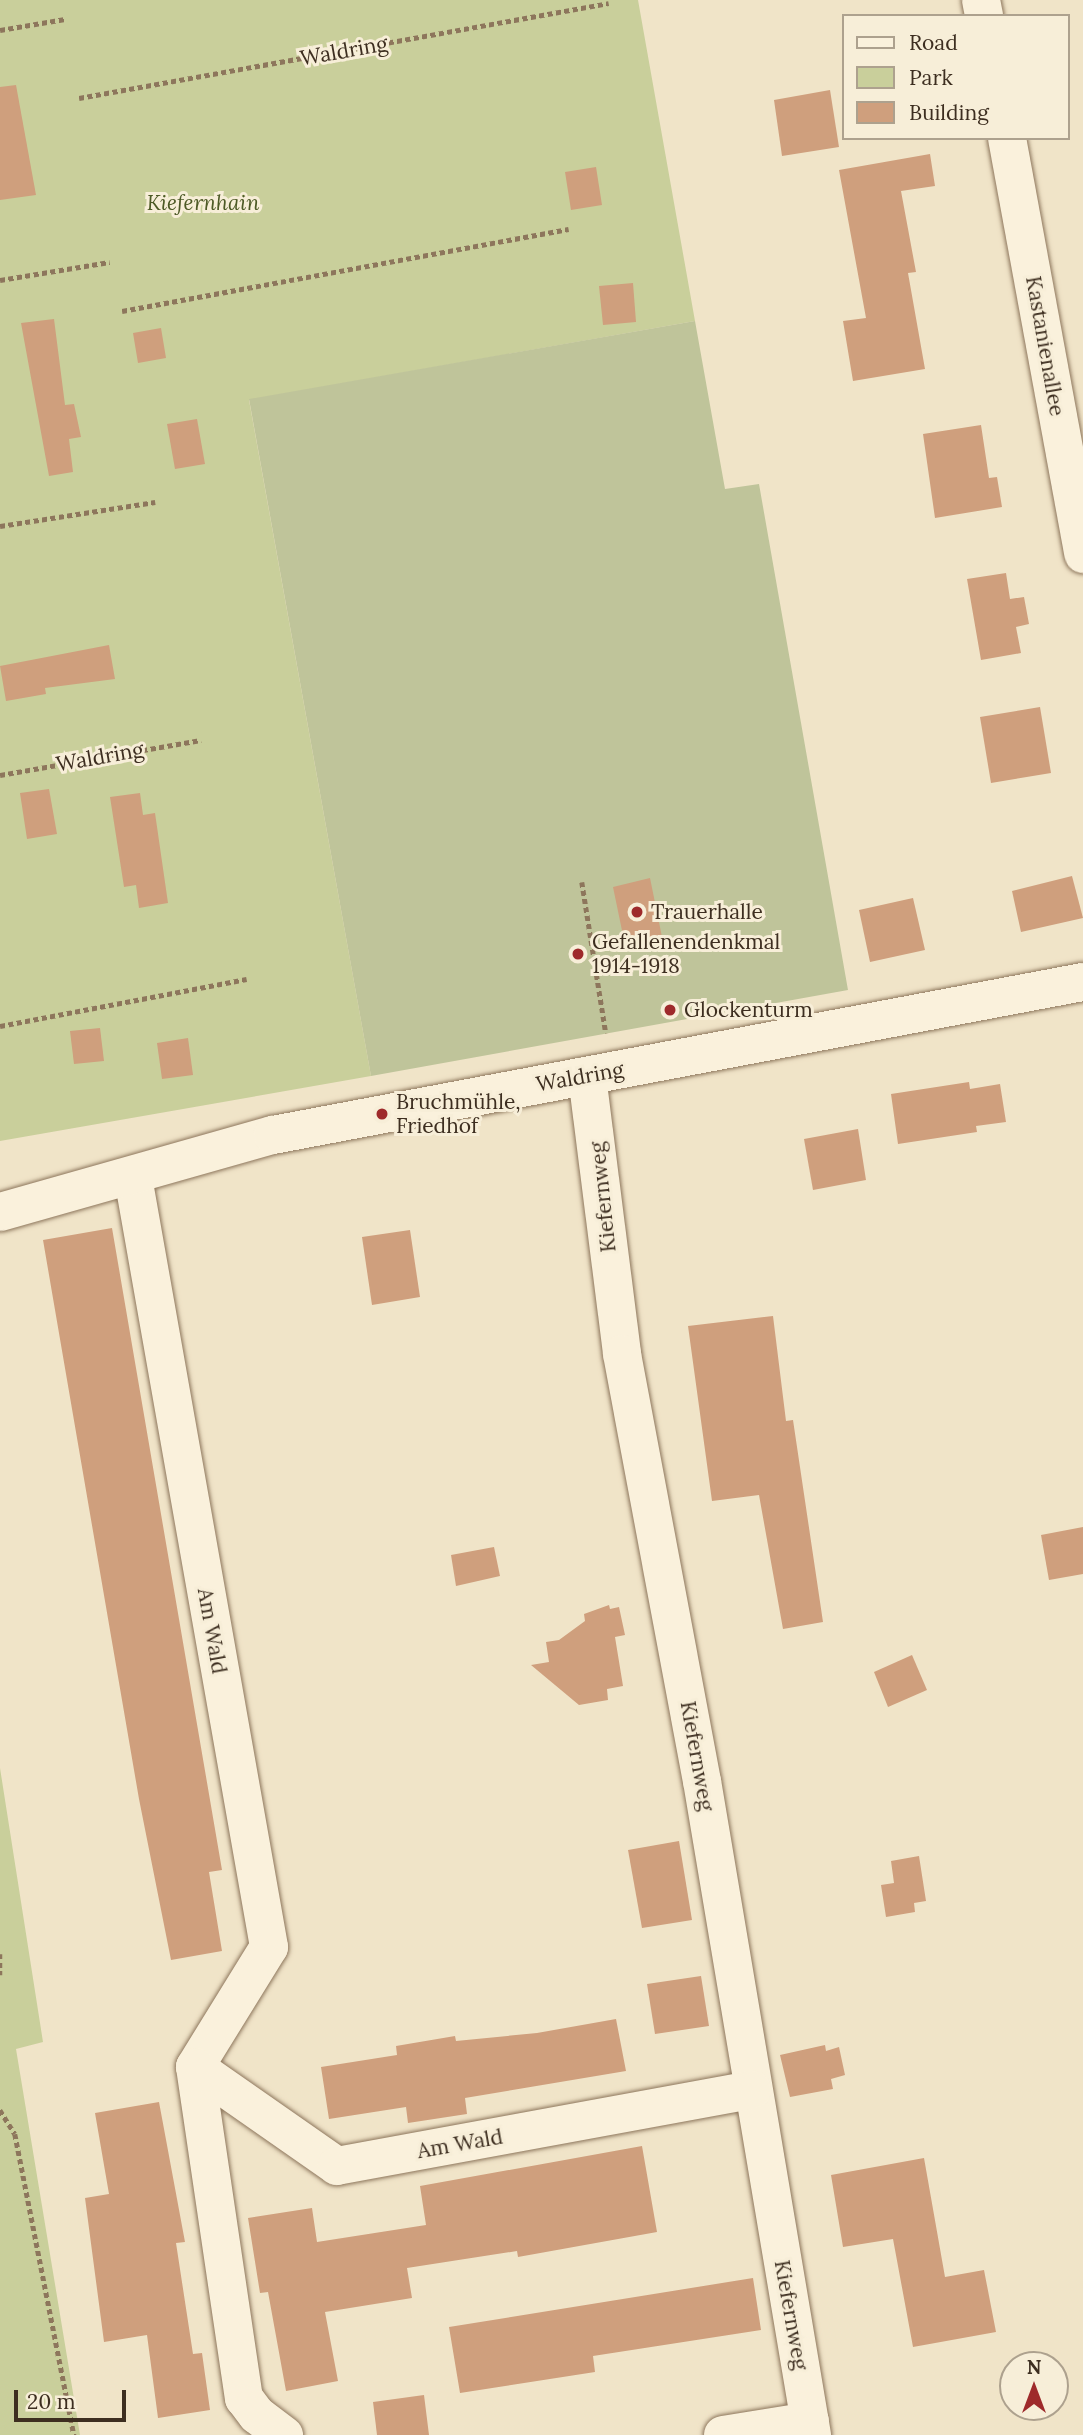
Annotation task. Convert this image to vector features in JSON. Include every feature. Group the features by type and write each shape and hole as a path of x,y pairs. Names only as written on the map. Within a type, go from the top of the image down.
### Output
{"street":[{"name":"Kastanienallee","path":"1007,140 1083,554"},
{"name":"Waldring","path":"0,1212 133,1177 273,1135 1083,982"},
{"name":"Kiefernweg","path":"587,1076 622,1354 702,1781 811,2428"},
{"name":"Am Wald","path":"133,1177 269,1947 195,2067 337,2166 752,2090"},
{"path":"195,2067 244,2398 257,2415 284,2435"},
{"path":"723,2435 811,2428"}],"path":[{"name":"Waldring","path":"79,98 609,3"},
{"path":"0,30 65,19"},
{"path":"122,312 569,229"},
{"path":"0,280 110,262"},
{"path":"0,526 155,502"},
{"name":"Waldring","path":"0,775 201,740"},
{"path":"582,882 606,1033"},
{"path":"0,1026 247,979"},
{"path":"0,1954 0,1975"},
{"path":"0,2110 15,2134 74,2435"}],"green space":[{"name":"Kiefernhain","path":"0,0 638,0 695,321 249,400 371,1076 0,1141"},
{"path":"695,321 725,489 759,484 848,990 371,1076 249,399"},
{"path":"0,1768 43,2042 16,2049 80,2435 0,2435"}],"building":[{"path":"16,85 36,195 0,200 0,87"},
{"path":"830,90 839,147 782,156 774,100"},
{"path":"930,154 935,186 901,191 916,272 908,273 925,369 853,381 843,321 866,318 839,170"},
{"path":"596,167 602,205 571,210 565,172"},
{"path":"633,283 636,322 603,325 599,286"},
{"path":"54,319 65,405 74,404 81,437 69,439 73,472 49,476 21,323"},
{"path":"161,328 166,358 138,363 133,333"},
{"path":"197,419 205,464 175,469 167,424"},
{"path":"981,425 989,478 997,477 1002,507 935,518 923,434"},
{"path":"1006,573 1010,599 1024,597 1029,624 1016,627 1021,653 981,660 967,579"},
{"path":"109,645 115,679 45,688 46,694 6,701 0,666"},
{"path":"1040,707 1051,773 991,783 980,717"},
{"path":"49,789 57,834 27,839 20,793"},
{"path":"140,793 143,815 155,813 168,903 139,908 136,885 124,887 110,797"},
{"path":"1072,876 1083,918 1021,932 1012,891"},
{"name":"Trauerhalle","path":"650,878 662,937 625,945 613,887"},
{"path":"913,898 925,950 870,962 859,910"},
{"path":"100,1028 104,1061 74,1064 70,1031"},
{"path":"188,1038 193,1075 162,1079 157,1043"},
{"path":"969,1082 970,1089 1000,1084 1006,1122 976,1126 977,1132 898,1144 891,1094"},
{"path":"858,1129 866,1180 813,1190 804,1139"},
{"path":"112,1228 222,1870 209,1872 222,1951 171,1960 139,1799 43,1240"},
{"path":"410,1230 420,1297 372,1305 362,1237"},
{"path":"773,1316 786,1421 793,1420 823,1622 783,1629 759,1495 712,1501 688,1326"},
{"path":"1083,1527 1083,1574 1049,1580 1041,1535"},
{"path":"494,1547 500,1576 456,1586 451,1555"},
{"path":"609,1605 610,1609 619,1607 625,1635 615,1637 623,1686 607,1689 608,1700 579,1705 531,1665 549,1662 546,1642 559,1640 585,1621 584,1614"},
{"path":"912,1655 927,1690 888,1707 874,1672"},
{"path":"679,1841 692,1920 642,1928 628,1850"},
{"path":"919,1856 926,1901 914,1903 915,1912 886,1917 881,1885 894,1883 891,1861"},
{"path":"701,1976 709,2026 655,2034 647,1984"},
{"path":"616,2019 626,2071 465,2098 467,2114 408,2123 406,2107 329,2119 321,2067 397,2055 396,2046 455,2036 456,2041 537,2033"},
{"path":"825,2045 826,2051 839,2047 845,2075 831,2079 833,2089 790,2097 780,2055"},
{"path":"159,2102 185,2242 176,2243 193,2354 202,2353 210,2410 158,2418 147,2335 104,2342 85,2198 109,2194 95,2113"},
{"path":"642,2146 657,2232 518,2257 517,2251 407,2268 412,2298 325,2312 338,2381 286,2391 268,2292 260,2293 248,2218 312,2208 317,2242 426,2225 420,2186"},
{"path":"924,2158 945,2277 984,2270 996,2332 913,2347 893,2239 843,2247 831,2175"},
{"path":"753,2278 761,2330 593,2356 595,2372 460,2393 449,2327"},
{"path":"424,2395 429,2435 377,2435 373,2402"}],"place":[{"name":"Trauerhalle","path":"637,912"},
{"name":"Gefallenendenkmal 1914-1918","path":"578,954"},
{"name":"Glockenturm","path":"670,1010"},
{"name":"Bruchmühle, Friedhof","path":"382,1114"}]}
